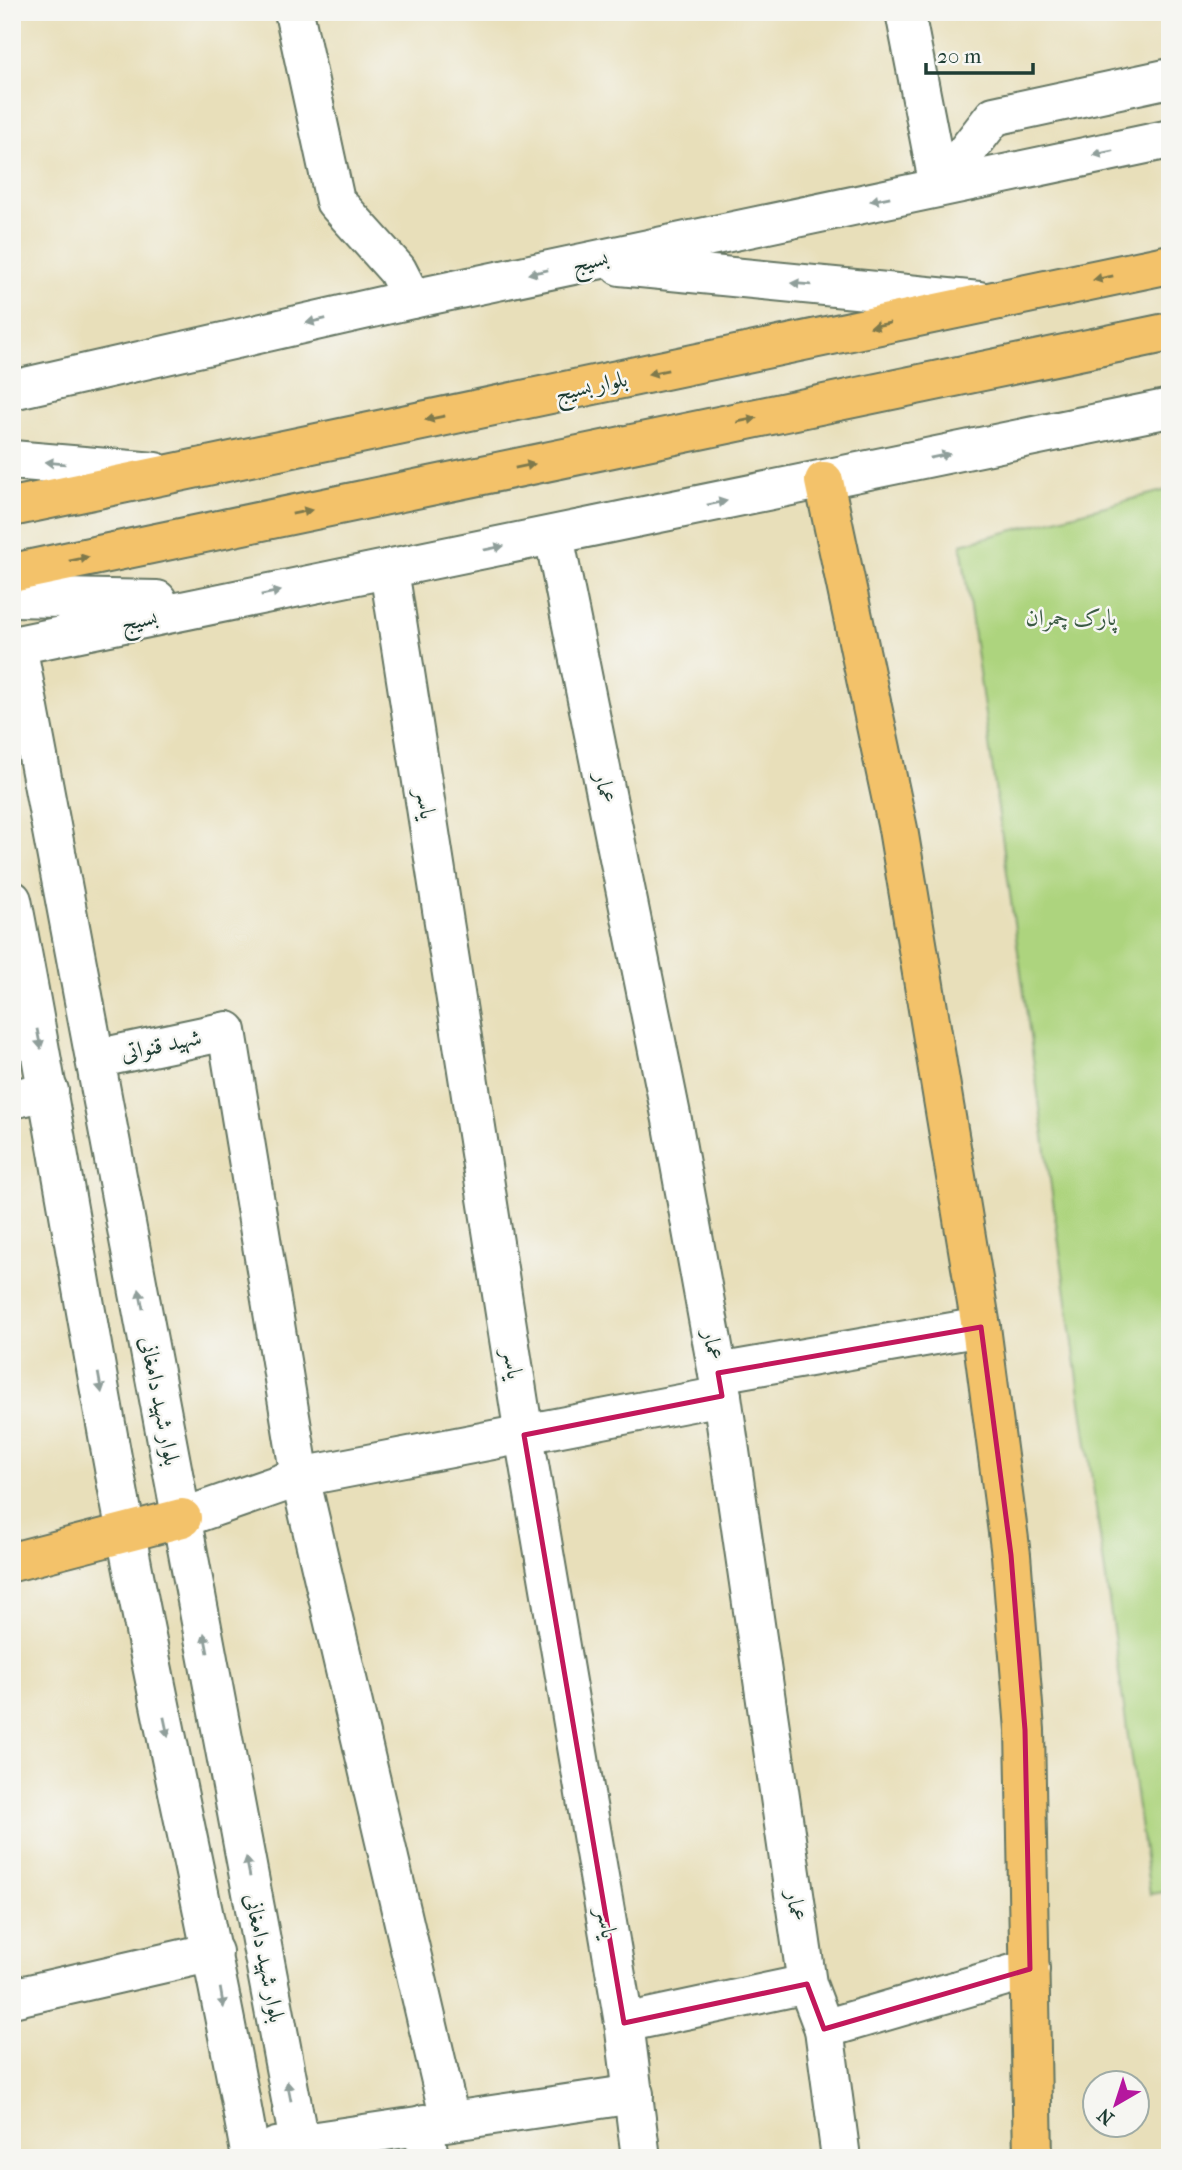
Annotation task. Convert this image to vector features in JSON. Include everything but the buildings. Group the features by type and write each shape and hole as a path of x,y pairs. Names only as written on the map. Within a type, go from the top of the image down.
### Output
{"main road":[{"name":"بلوار بسیج","path":"12,507 1170,264"},
{"path":"12,572 1170,332"},
{"path":"824,481 898,829 981,1327 1012,1555 1026,1730 1033,2158"},
{"path":"12,1562 183,1518"}],"street":[{"path":"294,12 335,201 397,270 412,299"},
{"path":"905,12 939,187"},
{"path":"939,187 994,116 1170,78"},
{"name":"بسیج","path":"12,390 412,299 1170,139"},
{"path":"584,263 991,302"},
{"name":"بسیج","path":"15,645 1170,408"},
{"path":"12,460 171,474"},
{"name":"عمار","path":"554,536 672,1120 720,1384 807,1984 824,2029 841,2158"},
{"name":"یاسر","path":"389,570 524,1435 624,2023 641,2158"},
{"path":"12,597 229,602"},
{"name":"بلوار شهید دامغانی","path":"15,645 183,1518 300,2150"},
{"path":"12,900 49,1091 126,1534 213,1952 244,2155 434,2134 634,2094"},
{"name":"شهید قنواتی","path":"95,1059 227,1031 300,1478"},
{"path":"12,1099 49,1091"},
{"path":"183,1518 300,1478 524,1435 720,1384 981,1327"},
{"path":"300,1478 434,2134"},
{"path":"12,1998 213,1952"},
{"path":"824,2029 1030,1969"},
{"path":"624,2023 807,1984"}],"highlighted area":[{"path":"981,1327 1011,1555 1025,1730 1030,1969 824,2029 807,1984 624,2023 524,1435 722,1396 718,1373"}],"green space":[{"name":"پارک چمران","path":"1170,489 1170,1891 1150,1894 961,544"}]}
